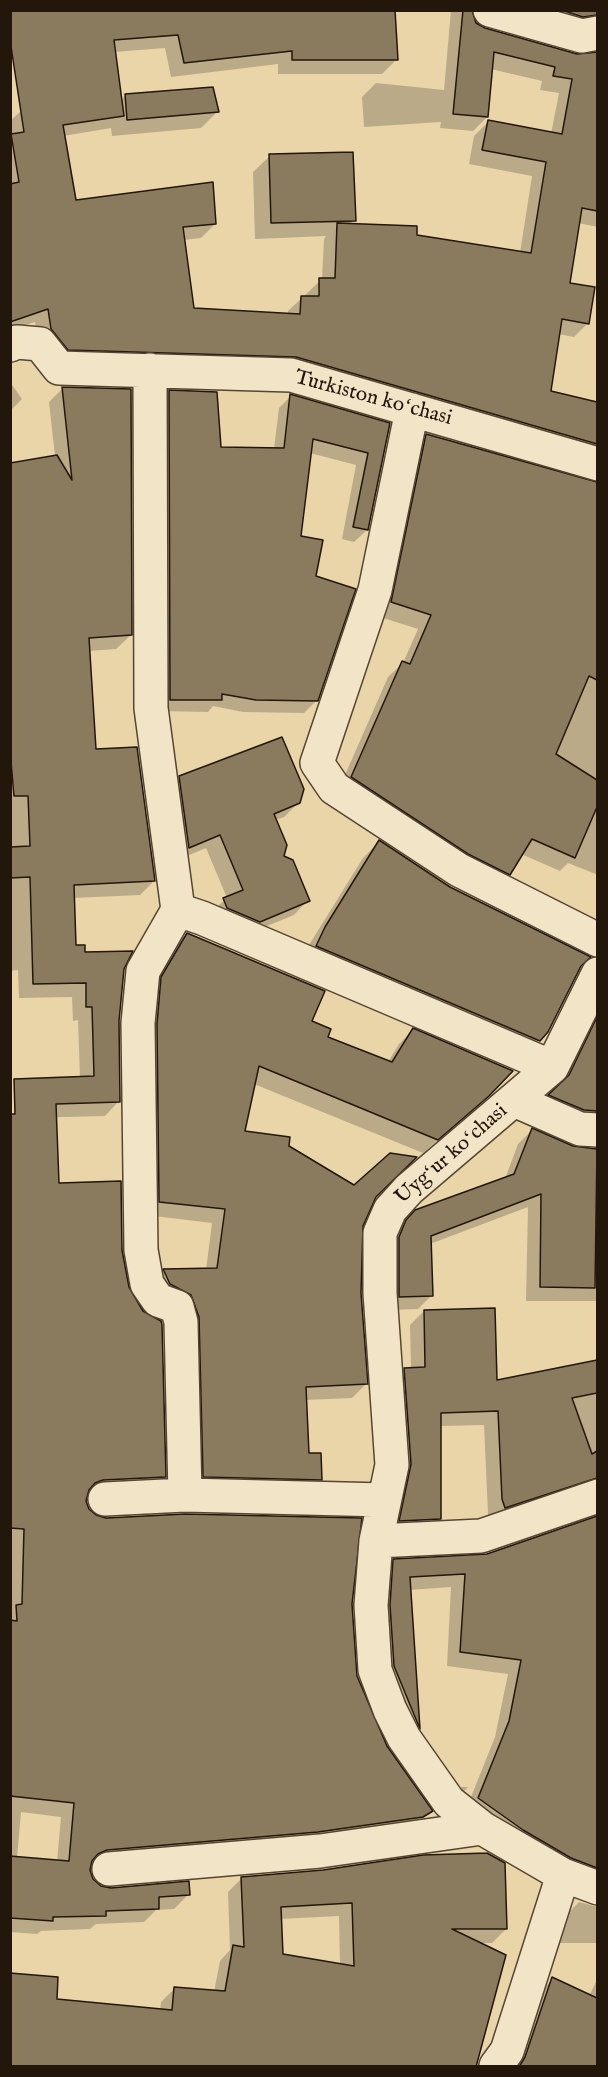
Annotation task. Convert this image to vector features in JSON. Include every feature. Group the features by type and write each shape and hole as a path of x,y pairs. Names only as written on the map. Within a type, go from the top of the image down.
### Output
{"street":[{"path":"490,10 582,36 597,33"},
{"name":"Turkiston koʻchasi","path":"10,345 17,342 39,344 59,368 291,375 597,464"},
{"path":"150,370 151,708 178,910 143,971 138,1047 141,1250 147,1284 158,1300 177,1307 182,1322 185,1495"},
{"path":"412,410 375,590 318,763 334,788 459,870 597,940"},
{"path":"178,910 213,922 552,1067"},
{"name":"Uygʻur koʻchasi","path":"597,974 552,1067 409,1189 390,1210 380,1233 380,1293 392,1465 376,1541 371,1605 375,1670 390,1710 404,1738 449,1802 482,1828 563,1875 597,1888"},
{"path":"514,1100 580,1129 597,1130"},
{"path":"105,1499 185,1495 384,1500"},
{"path":"376,1541 481,1536 597,1496"},
{"path":"110,1869 320,1851 482,1828"},
{"path":"496,2067 507,2051 563,1875"}],"building":[{"path":"10,10 395,10 398,60 292,60 292,51 184,63 178,35 114,40 124,116 63,125 76,200 213,182 216,224 183,227 194,308 300,314 301,296 319,296 319,278 335,278 337,223 417,226 417,235 531,253 546,162 482,150 488,120 562,134 572,79 553,76 555,67 494,52 488,117 453,114 463,10 472,10 476,23 485,28 577,54 597,52 597,211 582,208 570,283 595,287 589,324 562,319 551,391 597,402 597,444 296,357 68,350 51,329 48,309 10,322 10,184 19,182 11,134 24,132 10,40"},
{"path":"561,10 597,10 597,15 583,17"},
{"path":"213,87 219,112 127,120 125,94"},
{"path":"353,152 356,221 271,223 269,154"},
{"path":"62,387 131,389 132,635 89,638 96,749 137,747 155,881 74,885 76,945 85,945 85,952 133,951 124,969 119,1021 120,1102 56,1104 59,1183 121,1181 122,1250 129,1287 143,1311 161,1321 162,1325 166,1477 103,1480 95,1483 89,1490 86,1501 89,1509 96,1515 106,1518 185,1514 362,1518 352,1604 357,1676 387,1746 433,1811 423,1817 318,1832 107,1850 98,1854 92,1861 90,1870 93,1879 101,1886 111,1888 189,1881 190,1895 159,1897 159,1909 106,1911 106,1916 53,1917 53,1921 10,1918 10,1856 69,1861 74,1803 10,1796 10,1620 17,1621 16,1605 22,1604 24,1529 10,1528 10,1114 15,1114 14,1079 94,1076 92,1007 86,1007 86,983 33,984 30,877 10,878 10,847 30,846 28,796 14,796 10,750 10,463 57,455 72,480"},
{"path":"169,390 217,392 221,447 284,448 290,394 390,423 368,530 353,527 368,453 313,439 301,536 323,540 316,576 356,589 318,701 256,700 222,694 222,700 170,700"},
{"path":"426,434 597,482 597,680 589,676 556,754 597,780 597,807 575,858 532,839 510,875 468,854 351,777 402,661 410,664 431,615 391,602"},
{"path":"282,737 304,789 300,803 274,814 287,845 284,856 293,860 310,901 260,922 227,908 223,898 243,890 220,835 189,848 179,776"},
{"path":"379,840 450,887 591,957 581,966 548,1032 540,1041 316,946 325,927"},
{"path":"187,933 325,991 312,1021 331,1029 328,1037 392,1062 413,1028 513,1071 489,1096 438,1140 259,1066 245,1131 290,1137 289,1146 354,1185 390,1153 417,1157 376,1197 363,1226 361,1293 368,1384 306,1387 309,1453 321,1453 322,1480 203,1477 199,1317 191,1295 170,1284 163,1269 217,1268 225,1209 159,1202 157,1024 161,977"},
{"path":"597,1017 597,1111 584,1110 548,1095 569,1075"},
{"path":"532,1128 573,1146 597,1149 595,1288 540,1287 541,1194 431,1236 433,1296 399,1297 399,1237 406,1220 415,1210 514,1174"},
{"path":"495,1308 497,1380 597,1360 597,1393 572,1398 592,1454 597,1451 597,1478 505,1508 502,1499 498,1411 441,1413 441,1519 399,1521 411,1464 404,1368 425,1367 424,1310"},
{"path":"597,1516 597,1868 571,1858 523,1830 478,1798 509,1721 521,1660 460,1652 465,1574 410,1577 420,1729 394,1666 390,1605 393,1559 487,1554"},
{"path":"487,1853 505,1863 507,1929 452,1929 506,1955 476,2067 10,2067 10,1973 58,1977 57,1999 172,2010 174,1987 225,1991 233,1945 244,1947 241,1877 323,1870 423,1855","holes":["352,1903 354,1966 283,1954 281,1907"]},
{"path":"552,1977 597,1998 597,2067 519,2067 525,2057"}]}
